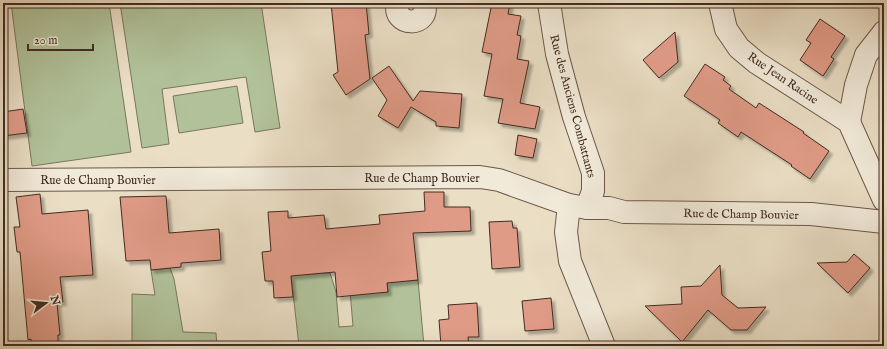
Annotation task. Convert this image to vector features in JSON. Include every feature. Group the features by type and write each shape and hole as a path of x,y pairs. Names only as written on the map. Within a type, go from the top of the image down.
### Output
{"street":[{"path":"398,3 399,15 410,22 419,20 422,16 425,8 424,3"},
{"name":"Rue des Anciens Combattants","path":"549,3 557,54 574,117 593,173 593,191 578,206 566,232 570,261 604,346"},
{"name":"Rue Jean Racine","path":"720,3 726,30 739,48 757,63 849,122"},
{"path":"884,32 866,55 856,85 849,122 884,200"},
{"name":"Rue de Champ Bouvier","path":"3,180 480,177 499,180 578,206 609,208 624,212 811,214 884,222"}],"green space":[{"path":"11,3 109,3 131,152 32,166"},
{"path":"120,3 261,3 280,128 255,132 246,77 162,89 169,144 142,148"},
{"path":"237,86 243,123 179,133 173,96"},
{"path":"170,268 174,279 183,332 216,333 217,346 103,346 132,343 132,294 155,295 151,270"},
{"path":"330,273 336,292 339,327 353,326 350,291 388,292 386,273 407,281 418,280 424,346 299,346 291,275"}],"building":[{"path":"331,3 366,3 369,34 365,35 370,79 346,95 333,75 338,72"},
{"path":"492,3 510,3 508,14 521,16 517,35 521,36 517,59 529,61 520,103 540,107 535,129 498,123 503,99 484,96 492,54 482,52"},
{"path":"820,19 845,36 831,57 834,59 823,76 800,60 811,43 806,40"},
{"path":"675,32 678,62 659,78 643,60"},
{"path":"705,64 725,77 723,80 731,86 729,89 756,108 759,103 804,132 803,133 829,151 810,179 791,166 792,165 741,132 738,137 718,123 720,120 684,96"},
{"path":"389,66 413,101 420,91 462,94 459,128 436,126 436,122 411,107 398,128 378,116 387,100 372,78"},
{"path":"23,109 27,133 3,136 3,112"},
{"path":"518,135 537,139 533,158 515,155"},
{"path":"424,192 444,192 444,207 470,207 471,231 413,233 418,280 387,283 388,292 337,297 335,272 291,276 293,297 274,298 273,281 265,281 262,252 271,251 268,212 288,211 288,218 324,215 326,229 380,224 379,215 425,211"},
{"path":"40,194 42,214 88,210 93,275 60,277 63,302 57,303 60,335 58,335 58,346 32,346 31,339 28,340 20,252 17,252 14,227 20,227 16,197"},
{"path":"166,196 169,233 219,229 221,260 181,263 181,267 151,270 150,260 126,261 120,197"},
{"path":"512,221 513,228 517,228 520,267 492,269 489,222"},
{"path":"854,254 870,268 848,293 817,263 847,262"},
{"path":"720,265 722,295 738,308 766,307 747,330 731,330 708,310 682,342 645,306 682,304 681,287 701,286"},
{"path":"551,298 554,329 525,331 522,301"},
{"path":"477,303 479,337 468,337 469,346 441,346 439,320 449,319 448,305"}]}
